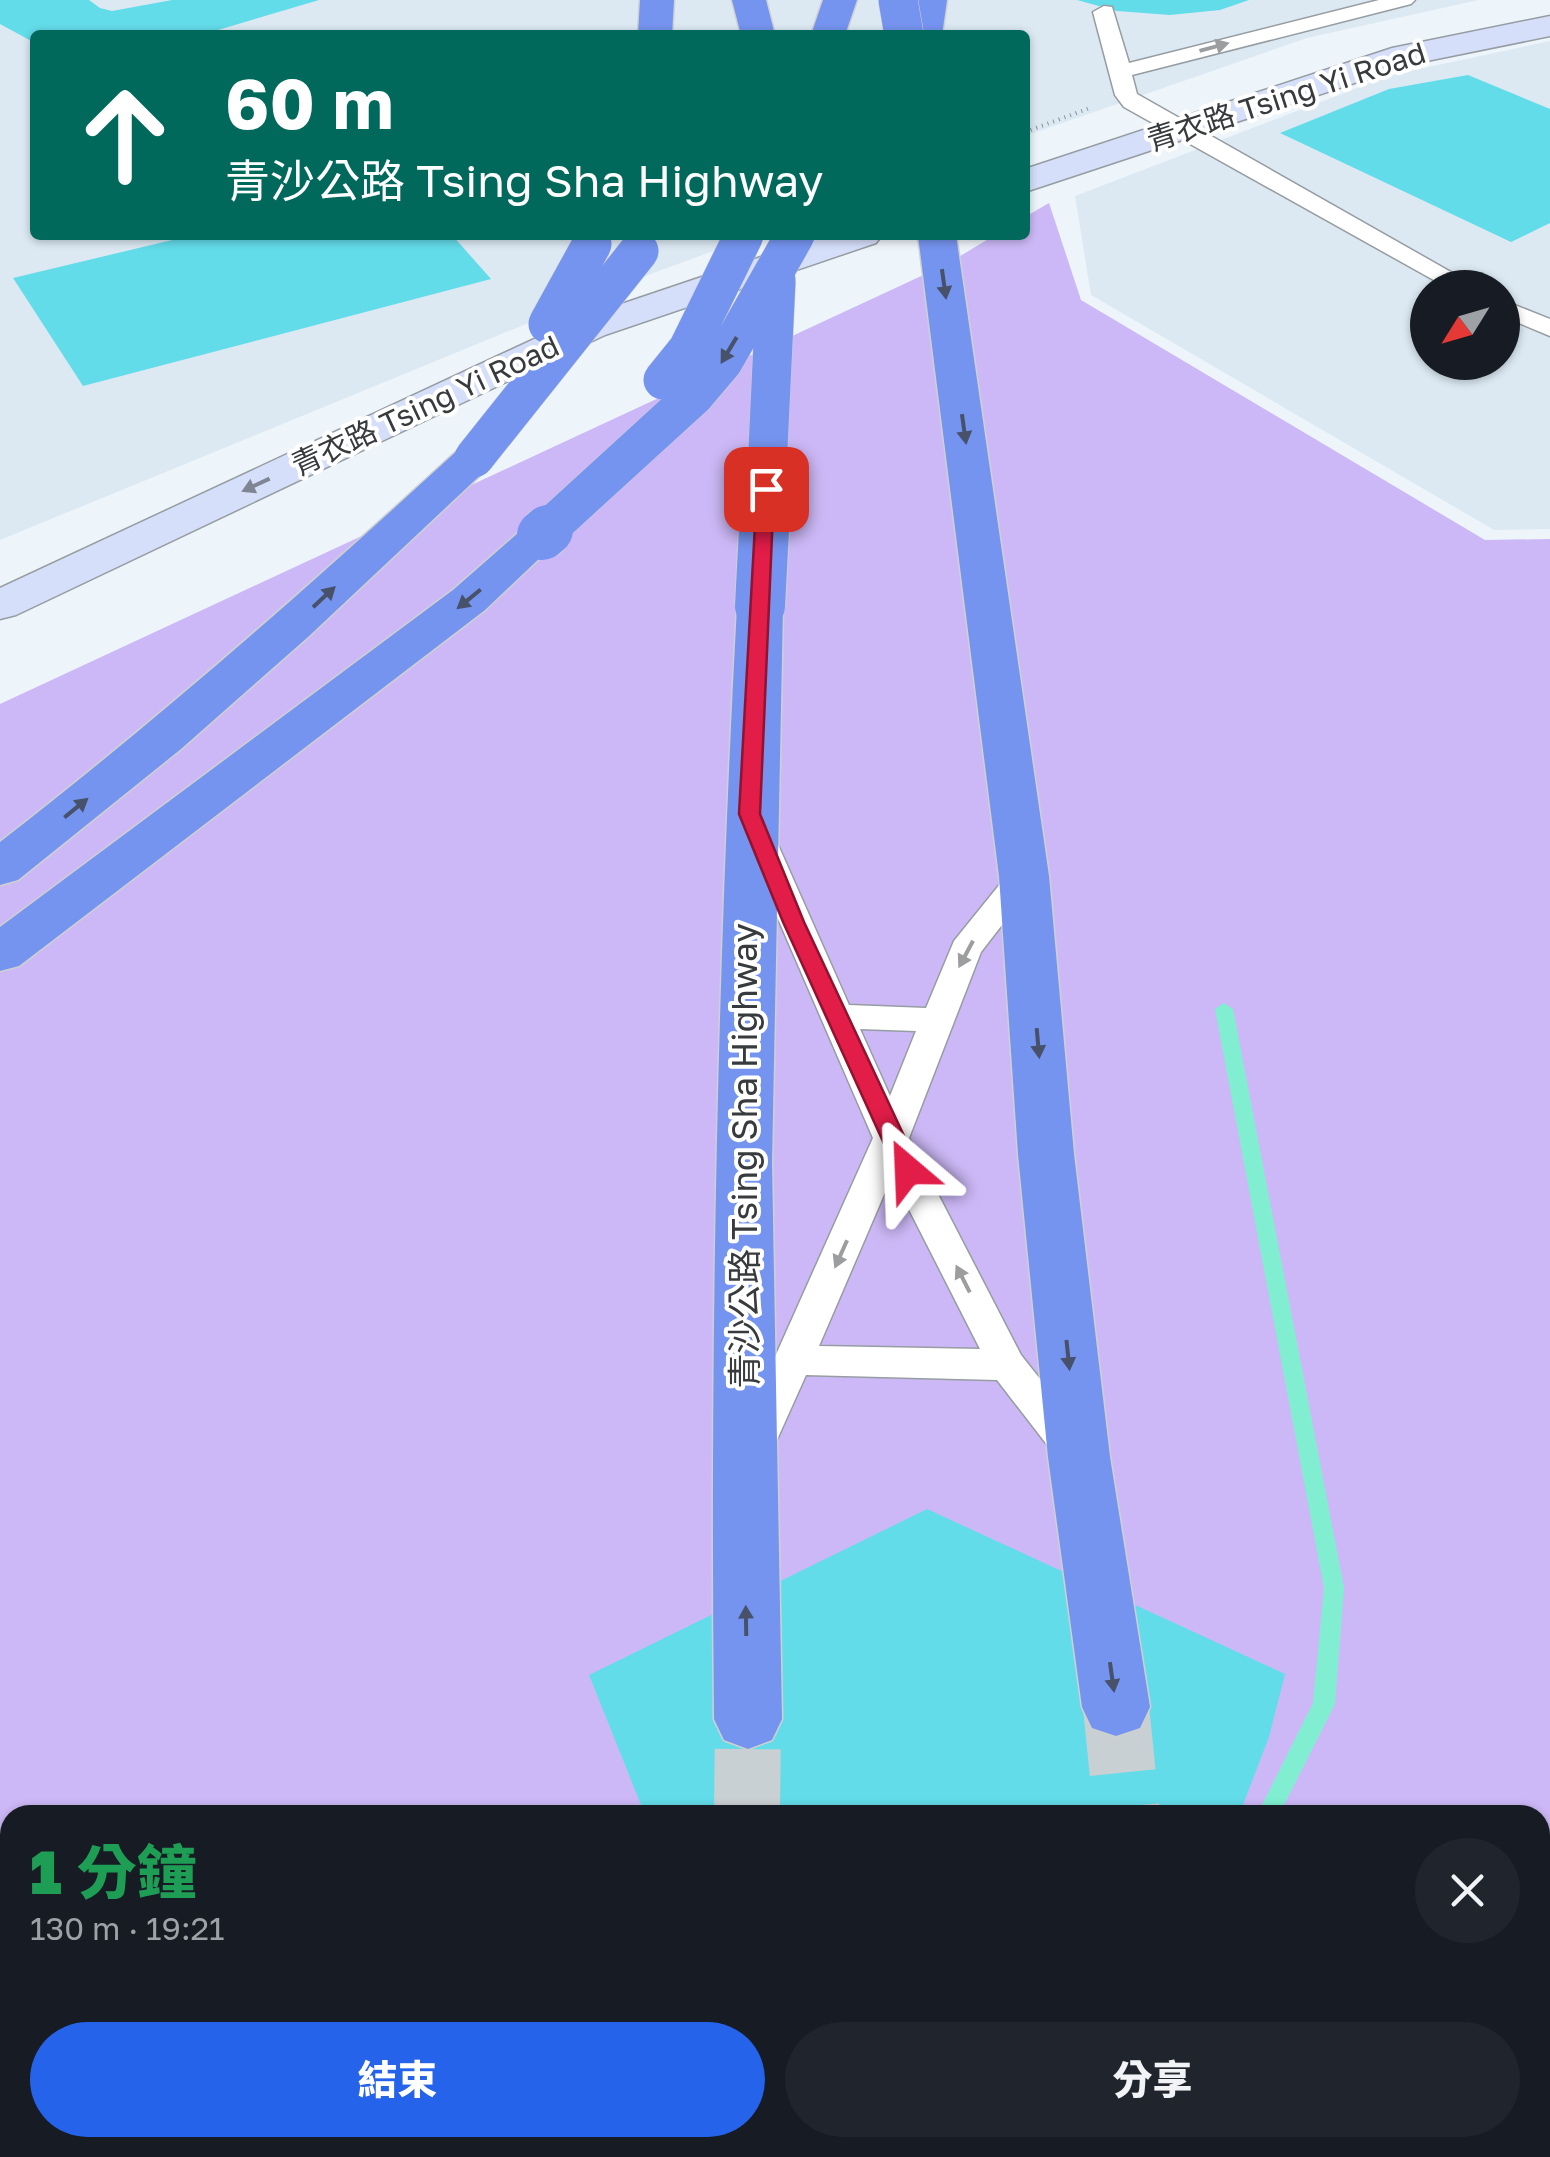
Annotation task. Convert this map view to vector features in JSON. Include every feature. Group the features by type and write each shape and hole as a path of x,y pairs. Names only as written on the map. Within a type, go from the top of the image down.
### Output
{"highway":[{"path":"655,30 657,0"},
{"path":"724,30 725,0"},
{"path":"749,0 757,30"},
{"path":"830,30 840,0"},
{"path":"898,0 903,30"},
{"path":"896,30 910,0"},
{"path":"925,30 930,0"},
{"path":"474,458 593,240"},
{"path":"0,868 164,738 292,628 474,458 645,240"},
{"path":"542,535 688,350 742,240"},
{"name":"青沙公路 Tsing Sha Highway","path":"748,1719 742,1476 749,814 778,240"},
{"path":"0,953 469,600 542,535 695,394 723,362 793,240"},
{"path":"939,240 1024,876 1046,1154 1079,1457 1116,1708"}],"main road":[{"name":"青衣路 Tsing Yi Road","path":"1030,153 1273,66 1431,24 1550,3"},
{"name":"青衣路 Tsing Yi Road","path":"1030,179 1404,55 1550,26"},
{"name":"青衣路 Tsing Yi Road","path":"0,568 530,329 782,240"},
{"name":"青衣路 Tsing Yi Road","path":"0,605 591,326 848,240"}],"lane":[{"path":"1312,0 1336,16"},
{"path":"1119,72 1404,0"},
{"path":"1104,12 1126,96 1435,270"},
{"path":"1520,316 1550,328"},
{"path":"749,814 891,1138 1007,1365 1079,1457"},
{"path":"742,1476 891,1138 966,949 1024,876"},
{"path":"836,1016 938,1020"},
{"path":"794,1360 1007,1365"}],"shaded area":[{"path":"0,0 1479,0 1307,38 1030,134 1030,30 30,30 30,240 743,240 621,285 0,540"},
{"path":"1550,41 1550,529 1494,530 1091,295 1075,196 1391,75"},
{"path":"1049,203 1081,300 1485,540 1550,539 1550,1805 0,1805 0,704 947,264 987,240 1030,240 1030,214"}],"building":[{"path":"0,0 89,0 112,11 172,0 319,0 218,30 30,30 30,40 0,24"},
{"path":"1077,0 1249,0 1220,10 1170,15 1117,11"},
{"path":"1468,75 1550,109 1550,223 1511,242 1280,133 1389,89"},
{"path":"172,240 456,240 491,279 83,386 13,278"},
{"path":"927,1509 1285,1674 1269,1737 1243,1805 641,1805 589,1675"}],"waterway":[{"path":"1224,1009 1334,1588 1324,1704 1273,1805"}],"tunnel":[{"path":"1116,1707 1126,1805"},
{"path":"747,1805 748,1719"}],"route":[{"path":"766,489 749,814 908,1170"}]}
